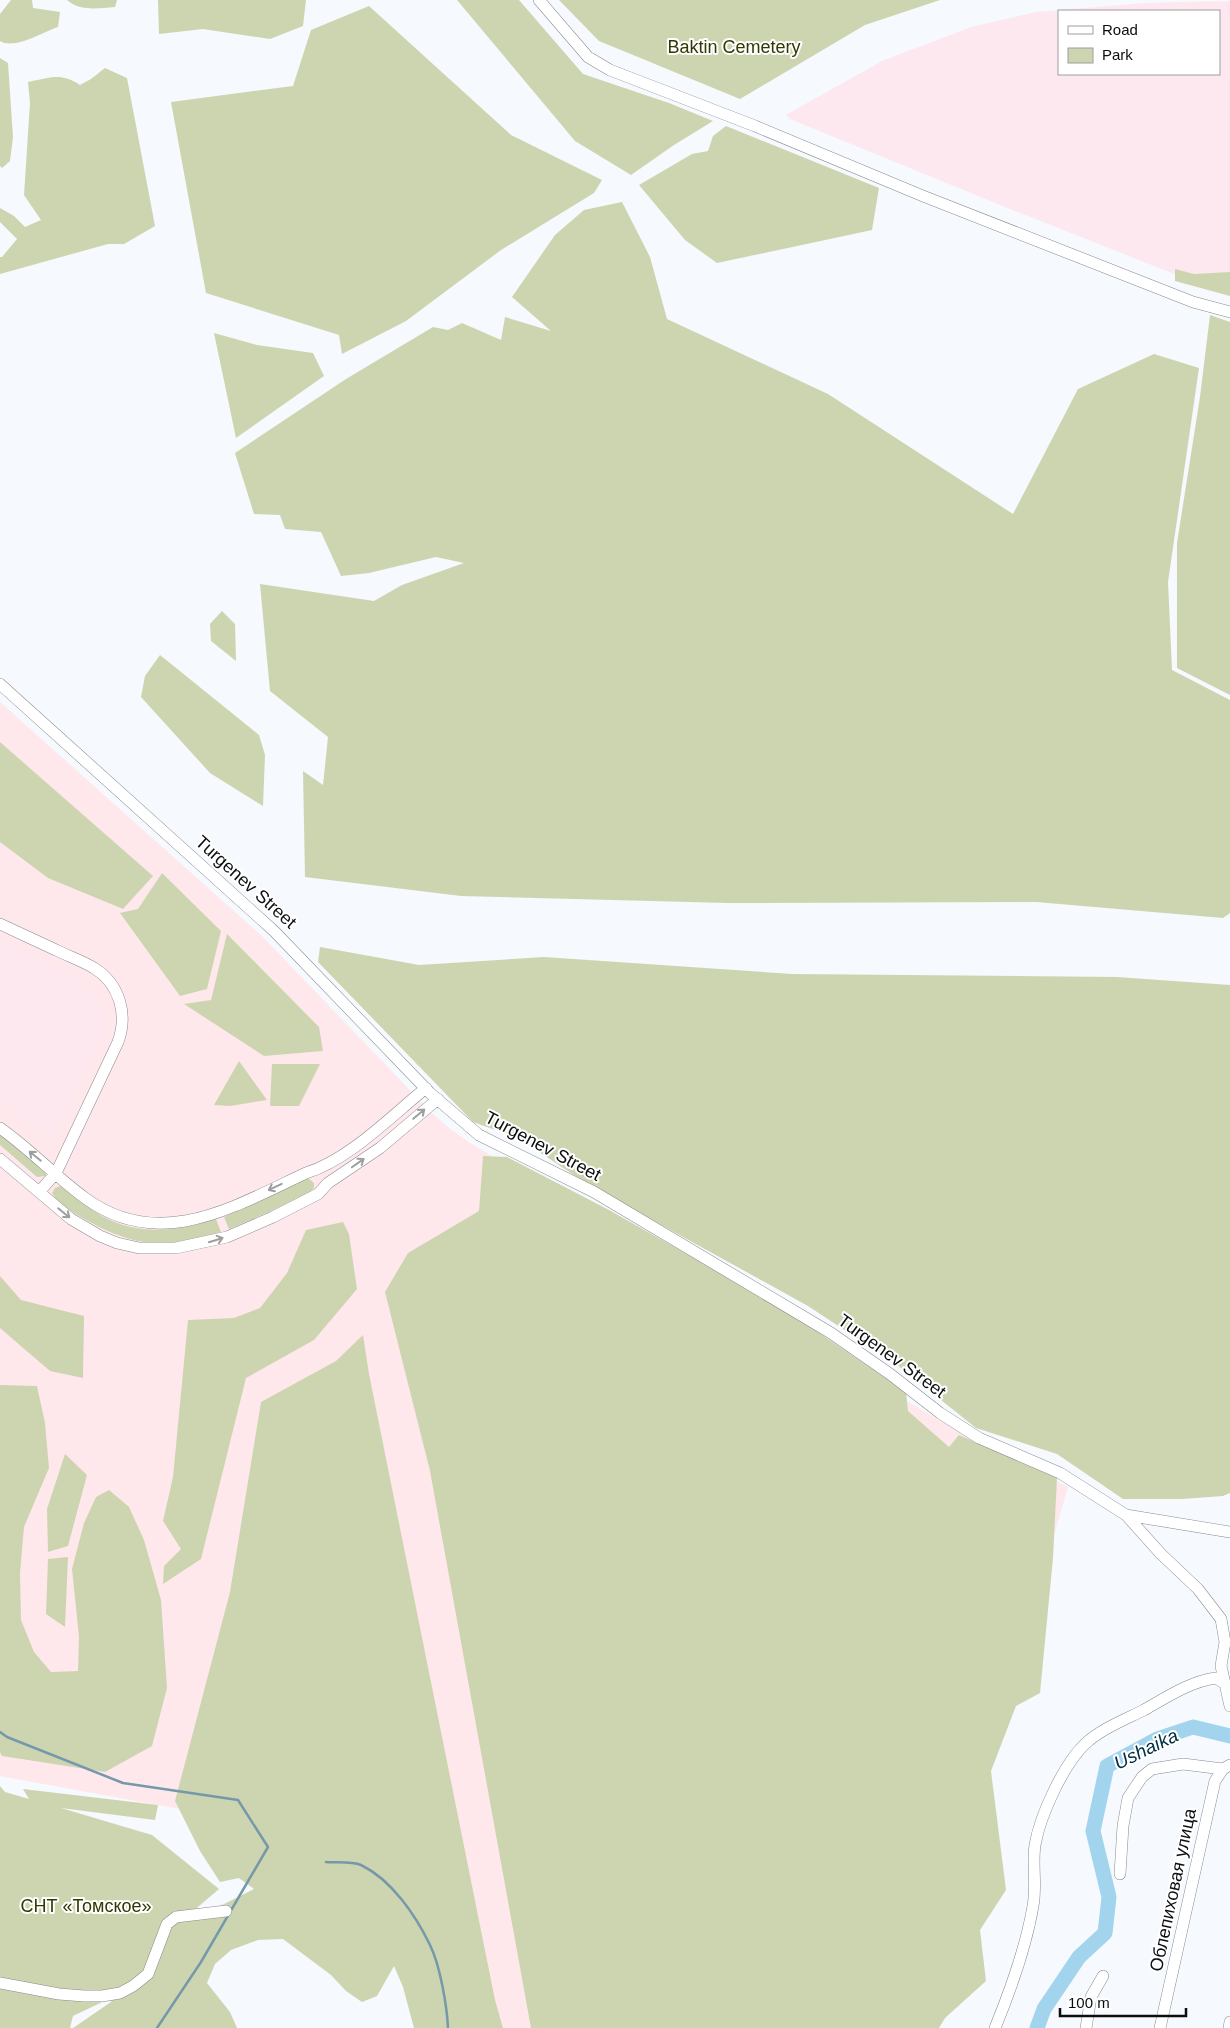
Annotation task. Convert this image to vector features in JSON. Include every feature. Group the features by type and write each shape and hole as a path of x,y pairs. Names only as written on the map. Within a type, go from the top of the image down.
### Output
{"street":[{"path":"539,0 588,57 610,70 755,126 1018,234 1193,302 1230,312"},
{"name":"Turgenev Street","path":"0,684 274,931 426,1088 479,1135 594,1192 831,1333 890,1374 940,1413 978,1438 1060,1473 1126,1515"},
{"path":"0,924 94,968 112,984 120,1002 123,1022 118,1042 56,1173 39,1192"},
{"path":"0,1128 85,1198 108,1212 141,1222 172,1224 218,1213 339,1158 426,1088"},
{"path":"0,1159 71,1219 100,1236 117,1243 139,1248 176,1248 203,1244 227,1236 273,1217 319,1193 328,1183 380,1148 438,1099"},
{"path":"306,1173 313,1174 319,1178 321,1185 319,1193"},
{"path":"1126,1515 1230,1532"},
{"path":"1126,1515 1161,1554 1198,1589 1216,1611 1224,1628 1225,1642 1221,1666 1227,1685 1230,1706"},
{"path":"995,2028 1028,1932 1034,1903 1035,1845 1048,1807 1076,1753 1086,1743 1113,1726 1199,1683 1216,1678 1227,1685"},
{"path":"1120,1874 1123,1826 1128,1798 1142,1777 1152,1770 1183,1764 1227,1767"},
{"name":"Облепиховая улица","path":"1160,2028 1215,1781 1227,1767"},
{"path":"0,1983 77,1996 102,1996 120,1993 133,1986 148,1974 167,1924 176,1917 226,1911"},
{"path":"1086,2028 1091,1997 1103,1976"},
{"path":"1229,2028 1230,2022"}],"shaded area":[{"path":"1230,1 1230,296 1005,207 790,119 786,115 882,61 971,27 1036,12 1058,10 1058,75 1220,75 1220,10 1060,10 1145,3"},
{"path":"0,702 262,936 432,1113 449,1128 470,1143 966,1436 1068,1487 910,2028 499,2028 180,1809 0,1776"},
{"path":"0,943 74,978 102,1005 104,1026 53,1140 0,1101"}],"green space":[{"path":"11,0 32,0 33,8 60,12 58,27 21,42 6,43 0,41 0,14"},
{"path":"67,0 117,0 115,7 84,8"},
{"path":"158,0 306,0 303,26 270,39 203,29 159,34"},
{"path":"457,0 519,0 583,74 669,103 713,121 631,175 575,141"},
{"name":"Baktin Cemetery","path":"559,0 940,0 865,25 740,99 599,41"},
{"path":"369,6 511,135 602,180 594,193 501,250 406,321 342,354 339,335 206,293 171,102 293,86 311,30"},
{"path":"0,58 8,63 13,137 10,161 2,168 0,166"},
{"path":"105,68 127,78 155,226 124,244 108,244 0,274 0,257 17,239 0,222 0,208 14,216 25,227 41,220 24,195 30,103 28,82 61,77 80,85"},
{"path":"726,126 879,188 872,230 717,263 685,240 639,185 692,154 708,151 713,136"},
{"path":"622,202 650,257 667,319 828,394 1013,514 1078,389 1154,354 1199,368 1168,582 1172,670 1230,700 1230,913 1223,918 1036,902 727,903 461,896 305,877 303,771 323,785 328,737 270,691 260,584 374,601 402,585 464,563 436,557 369,573 341,576 321,532 285,529 280,515 254,514 235,453 346,379 433,327 448,330 462,323 501,340 505,317 551,331 512,297 555,235 584,210"},
{"path":"1175,269 1194,274 1230,272 1230,296 1175,281"},
{"path":"1210,315 1230,322 1230,695 1177,668 1177,543 1200,397"},
{"path":"214,333 257,345 313,353 324,376 236,438"},
{"path":"222,611 235,624 236,661 211,641 210,624"},
{"path":"160,655 259,735 265,755 263,806 210,773 141,697 145,676"},
{"path":"0,742 153,876 123,909 48,878 0,842"},
{"path":"162,873 221,931 207,989 180,996 120,913 138,909"},
{"path":"227,934 319,1027 323,1051 264,1056 184,1004 211,1000"},
{"path":"320,947 419,965 544,957 792,974 1117,977 1230,985 1230,1493 1223,1496 1182,1499 1123,1499 1057,1454 976,1428 896,1364 808,1306 589,1185 518,1138 473,1122 318,962"},
{"path":"239,1061 267,1100 230,1106 214,1105"},
{"path":"272,1064 320,1064 299,1106 270,1106"},
{"path":"0,1134 46,1173 46,1176 37,1177 0,1145"},
{"path":"483,1156 507,1157 611,1211 787,1311 906,1392 908,1411 949,1447 959,1435 1057,1478 1053,1558 1040,1693 1016,1706 991,1771 1006,1890 980,1930 986,1981 945,2018 939,2028 531,2028 430,1471 385,1292 408,1253 479,1211"},
{"path":"308,1178 314,1183 314,1188 311,1191 229,1229 224,1217"},
{"path":"60,1186 98,1214 131,1227 160,1230 174,1229 216,1219 221,1232 201,1238 165,1243 133,1240 100,1227 65,1206 52,1193 55,1188"},
{"path":"343,1222 349,1234 357,1289 314,1340 246,1378 201,1559 163,1584 164,1566 181,1549 163,1521 173,1477 188,1320 234,1318 260,1308 287,1273 306,1230"},
{"path":"0,1276 21,1300 84,1316 83,1378 50,1371 0,1328"},
{"name":"СНТ «Томское»","path":"363,1335 369,1374 495,2000 503,2028 414,2028 403,1987 394,1966 377,1996 362,2002 346,1991 331,1975 283,1939 258,1940 231,1950 215,1964 207,1983 230,2012 237,2028 73,2028 111,2002 113,1997 73,2016 70,2028 0,2028 0,1786 5,1792 29,1799 23,1789 158,1805 155,1820 61,1808 152,1835 219,1889 185,1918 202,1915 254,1889 239,1878 220,1882 200,1851 175,1801 230,1592 261,1402 336,1361"},
{"path":"0,1385 37,1386 45,1423 49,1468 24,1527 20,1573 21,1620 34,1652 51,1672 78,1671 79,1637 72,1569 84,1523 96,1497 109,1490 129,1507 144,1540 161,1600 167,1688 152,1746 105,1772 2,1756 0,1752"},
{"path":"65,1454 87,1475 68,1546 48,1552 47,1509"},
{"path":"68,1557 65,1627 46,1614 48,1559"}],"waterway":[{"name":"Ushaika","path":"1037,2028 1044,2009 1079,1957 1105,1933 1109,1897 1093,1831 1107,1766 1157,1739 1193,1727 1230,1736"},
{"path":"0,1732 7,1737 123,1783 238,1800 268,1847 201,1962 157,2028"},
{"path":"326,1862 361,1865 383,1880 402,1900 418,1922 434,1953 445,1997 448,2028"}]}
